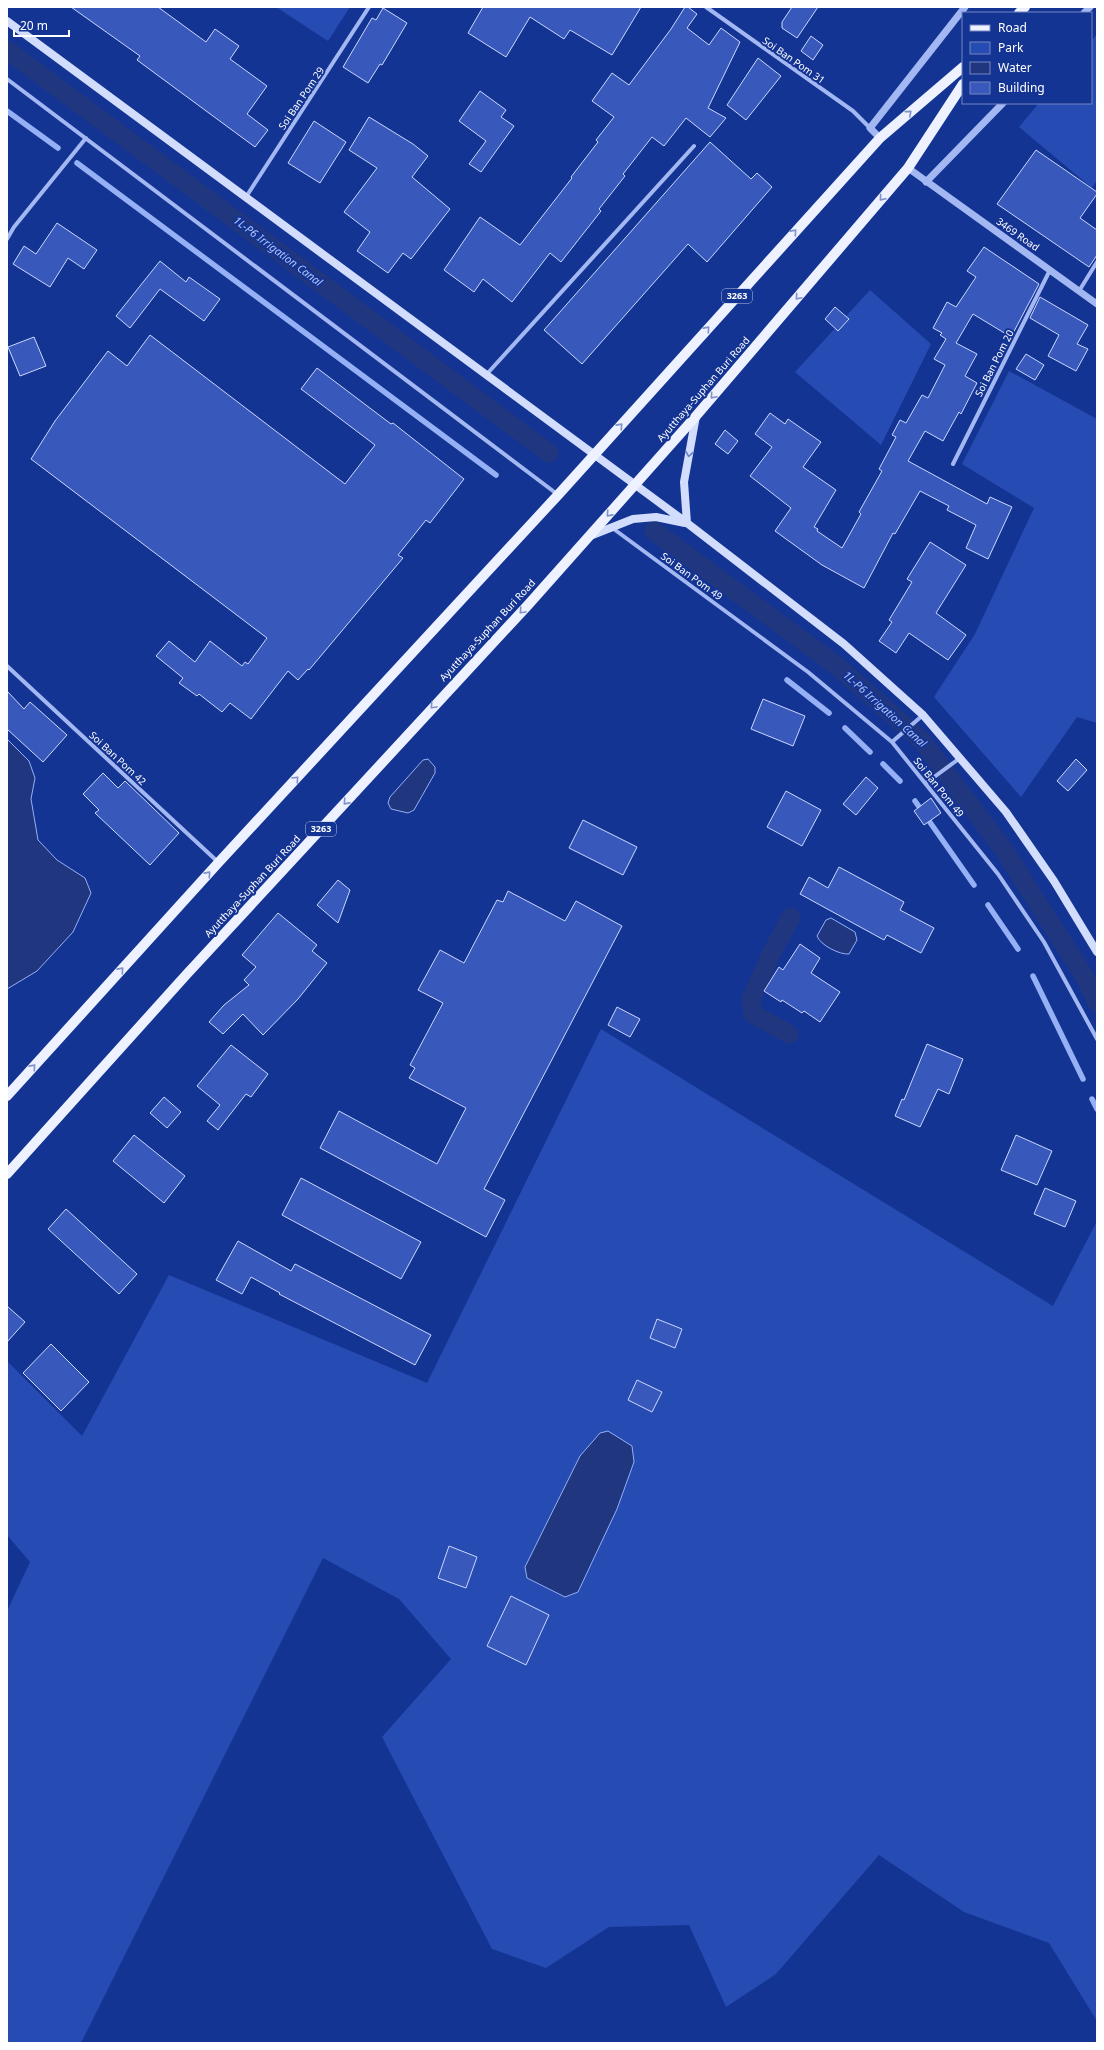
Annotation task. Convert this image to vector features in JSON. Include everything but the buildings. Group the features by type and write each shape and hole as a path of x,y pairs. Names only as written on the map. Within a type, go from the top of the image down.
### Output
{"main road":[{"path":"7,21 687,523 844,644 923,715 1006,812 1041,861 1097,952"},
{"name":"3263","path":"7,1096 219,862 558,495 880,138 962,68"},
{"name":"Ayutthaya-Suphan Buri Road","path":"7,1174 186,975 589,537 696,416 908,168 962,86"},
{"path":"687,523 684,482 696,416"},
{"path":"589,537 633,519 656,517 687,523"}],"street":[{"name":"Soi Ban Pom 29","path":"246,197 369,7"},
{"name":"Soi Ban Pom 31","path":"706,7 853,111 870,128"},
{"path":"880,138 870,128 965,7"},
{"path":"7,79 558,495"},
{"path":"926,182 1002,104"},
{"path":"7,239 14,227 86,138"},
{"path":"486,375 694,146"},
{"name":"3469 Road","path":"908,168 1097,304"},
{"path":"1079,291 1097,262"},
{"name":"Soi Ban Pom 20","path":"953,464 1050,270"},
{"name":"Soi Ban Pom 49","path":"612,527 808,672 892,742 998,874 1044,942 1097,1039"},
{"name":"Soi Ban Pom 42","path":"7,666 219,862"},
{"path":"892,742 923,715"},
{"path":"926,783 961,758"}],"green space":[{"path":"276,7 350,7 328,41"},
{"path":"1097,34 1097,180 1092,188 1019,127 1038,104 1092,104 1092,40"},
{"path":"870,290 931,344 881,445 795,372"},
{"path":"1009,371 1097,419 1097,723 1077,717 1021,797 934,697 975,634 1034,508 962,464"},
{"path":"601,1029 1053,1306 1097,1221 1097,2021 1049,1943 964,1912 879,1855 776,1974 726,2007 689,1925 609,1927 546,1968 492,1949 382,1737 451,1659 399,1599 323,1558 81,2043 7,2043 7,1611 30,1562 7,1535 7,1361 82,1436 169,1275 427,1383"}],"water":[{"path":"7,739 29,761 35,778 31,799 38,840 57,860 85,878 91,893 73,932 37,971 7,989"},
{"path":"428,759 435,767 435,773 414,810 408,813 391,809 388,803 390,797 423,760"},
{"path":"831,918 855,932 857,940 849,954 831,949 822,943 817,936 826,920"},
{"path":"608,1431 632,1446 634,1462 617,1509 578,1592 565,1597 527,1578 525,1567 580,1456 600,1433"}],"waterway":[{"name":"1L-P6 Irrigation Canal","path":"7,50 549,453"},
{"path":"7,111 58,148"},
{"path":"77,163 496,475"},
{"name":"1L-P6 Irrigation Canal","path":"654,531 837,666 922,741 1004,850 1083,974 1097,1002"},
{"path":"787,680 829,713"},
{"path":"845,728 870,752"},
{"path":"883,764 900,781"},
{"path":"915,801 974,885"},
{"path":"988,905 1018,949"},
{"path":"789,1034 753,1014 751,999 771,954 791,917"},
{"path":"1033,976 1083,1079"},
{"path":"1092,1099 1097,1109"}]}
